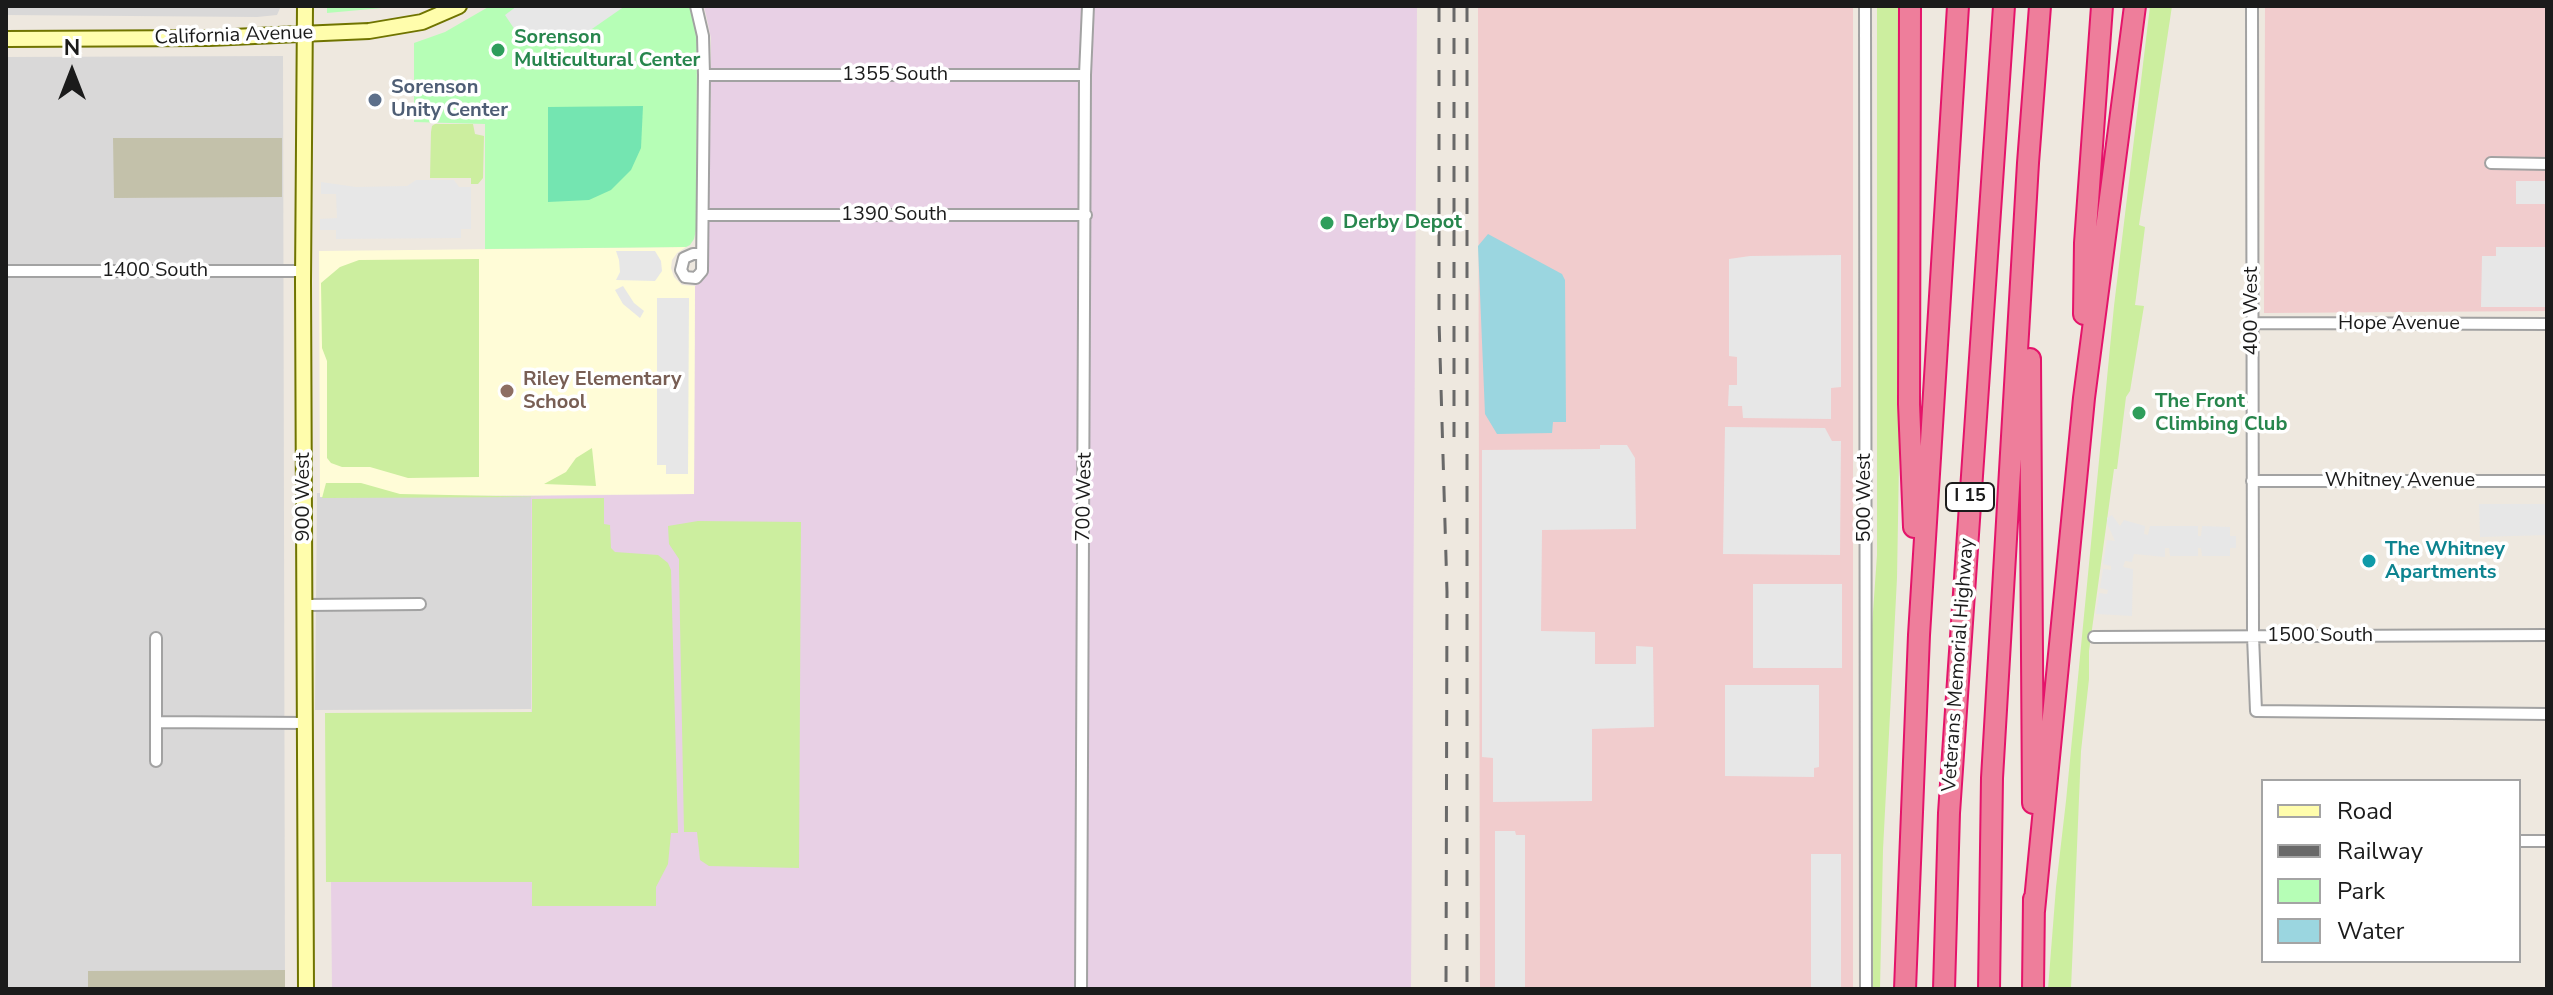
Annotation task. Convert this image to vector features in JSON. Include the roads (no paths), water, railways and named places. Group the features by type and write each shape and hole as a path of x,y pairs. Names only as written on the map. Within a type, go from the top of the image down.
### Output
{"highway":[{"path":"1910,6 1909,404 1919,635"},
{"path":"1905,989 1919,635 1958,6"},
{"name":"Veterans Memorial Highway","path":"1944,989 1949,813 2004,6"},
{"name":"Veterans Memorial Highway","path":"1989,989 1992,778 2040,6"},
{"path":"2084,398 2085,243 2102,6"},
{"path":"2034,911 2084,398 2135,6"},
{"path":"2028,163 2033,989"}],"main road":[{"name":"900 West","path":"305,6 306,989"},
{"name":"California Avenue","path":"6,39 209,38 394,28 422,22 459,6"}],"street":[{"path":"696,6 703,36 704,75 702,254"},
{"name":"700 West","path":"1081,989 1085,75 1088,6"},
{"name":"500 West","path":"1865,6 1866,989"},
{"name":"400 West","path":"2252,6 2252,481 2256,711 2547,714"},
{"name":"1355 South","path":"704,75 1085,75"},
{"path":"2491,163 2547,164"},
{"name":"1390 South","path":"703,215 1086,215"},
{"name":"1400 South","path":"6,271 303,271"},
{"name":"Hope Avenue","path":"2252,323 2547,324"},
{"name":"Whitney Avenue","path":"2252,481 2547,481"},
{"path":"305,605 420,604"},
{"name":"1500 South","path":"2094,637 2547,635"},
{"path":"156,638 156,761"},
{"path":"156,722 306,723"},
{"path":"2521,841 2547,841"}],"water":[{"path":"1488,234 1562,274 1565,280 1566,422 1553,422 1552,433 1497,434 1485,414 1478,246"}],"railway":[{"path":"1439,6 1439,320 1447,592 1446,989"},
{"path":"1454,6 1454,437"},
{"path":"1467,6 1467,989"}],"place":[{"name":"Sorenson Multicultural Center","path":"498,50"},
{"name":"Sorenson Unity Center","path":"375,100"},
{"name":"Derby Depot","path":"1327,223"},
{"name":"Riley Elementary School","path":"507,391"},
{"name":"The Front Climbing Club","path":"2139,413"},
{"name":"The Whitney Apartments","path":"2369,561"}]}
